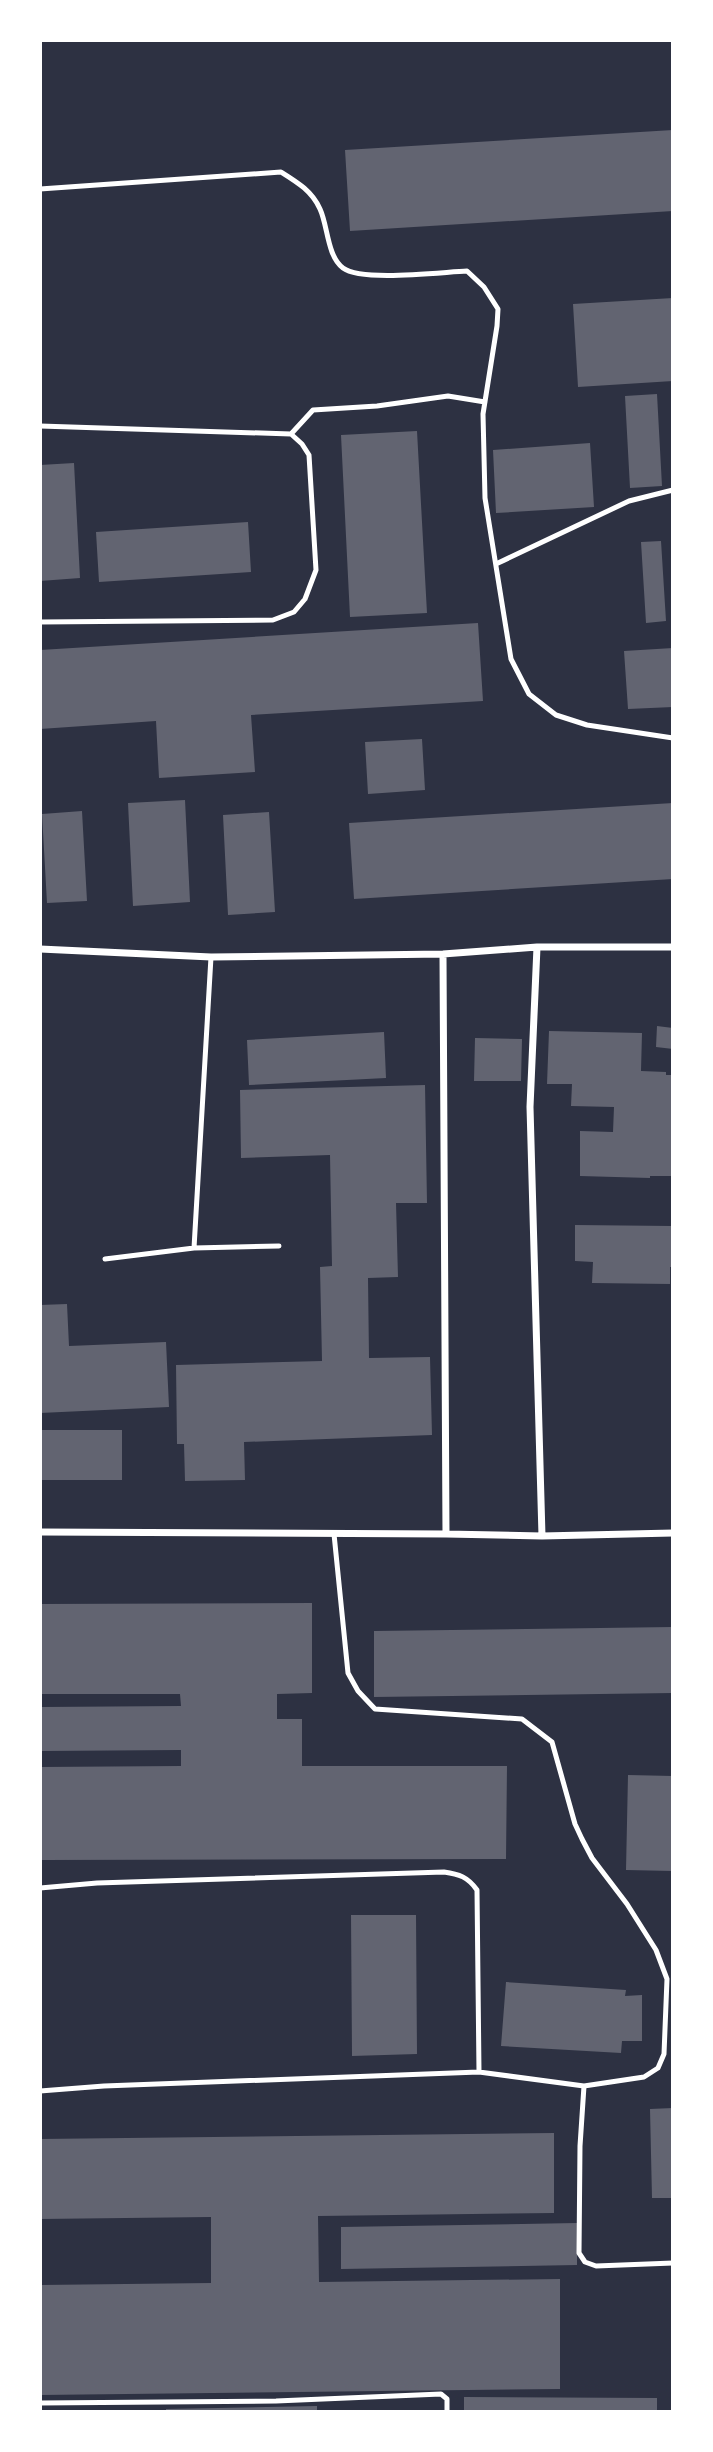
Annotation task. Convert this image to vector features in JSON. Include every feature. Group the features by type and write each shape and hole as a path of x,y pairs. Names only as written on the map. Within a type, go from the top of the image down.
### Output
{"street":[{"path":"40,948 211,957 443,954 537,947 673,947"},
{"path":"537,947 530,1107 542,1536"},
{"path":"443,954 446,1534"},
{"path":"40,1532 542,1536 673,1533"}],"lane":[{"path":"40,189 281,172 307,190 320,208 335,259 342,268 368,275 467,271 484,287 498,309 483,414 485,498 511,659 529,694 556,715 587,725 673,738"},
{"path":"291,434 313,410 448,397 485,402"},
{"path":"40,426 291,434 309,455 316,570 305,599 294,612 273,620 40,622"},
{"path":"496,564 628,501 673,490"},
{"path":"194,1248 211,957"},
{"path":"105,1259 194,1248 279,1246"},
{"path":"40,2091 104,2086 479,2072 584,2086 644,2077 658,2068 664,2054 667,1979 663,1966 627,1904 592,1858 575,1825 552,1742 522,1719 375,1709 358,1691 348,1673 334,1534"},
{"path":"40,1888 124,1882 430,1872 458,1874 470,1880 477,1890 479,2072"},
{"path":"584,2086 580,2146 579,2253 585,2262 596,2266 673,2263"},
{"path":"40,2403 276,2401 438,2394 447,2399 447,2412"}],"building":[{"path":"673,130 673,211 350,231 345,150"},
{"path":"673,298 673,381 578,387 573,304"},
{"path":"657,394 662,486 630,488 625,396"},
{"path":"417,431 427,613 350,617 341,435"},
{"path":"590,443 594,507 496,513 493,450"},
{"path":"74,463 80,578 40,581 40,465"},
{"path":"248,522 251,572 99,582 96,532"},
{"path":"661,541 666,621 646,623 641,542"},
{"path":"478,623 483,701 251,715 255,772 159,778 156,721 40,729 40,650"},
{"path":"673,648 673,707 628,709 624,651"},
{"path":"422,739 425,790 368,794 365,742"},
{"path":"185,800 190,902 133,906 128,803"},
{"path":"673,803 673,879 354,899 349,823"},
{"path":"82,811 87,901 47,903 42,814"},
{"path":"269,812 275,912 228,915 223,815"},
{"path":"657,1026 673,1028 673,1049 656,1047"},
{"path":"549,1031 642,1033 641,1071 666,1072 666,1075 673,1075 673,1176 580,1176 580,1131 613,1132 614,1107 571,1106 572,1084 547,1084"},
{"path":"384,1032 386,1078 249,1085 247,1040"},
{"path":"475,1038 522,1039 521,1081 474,1081"},
{"path":"425,1085 427,1203 396,1203 398,1277 368,1278 369,1358 430,1357 432,1435 244,1442 245,1480 185,1481 184,1444 177,1444 176,1365 322,1361 320,1267 332,1266 330,1155 241,1158 240,1090"},
{"path":"575,1225 673,1226 673,1267 670,1267 670,1284 592,1283 593,1262 575,1261"},
{"path":"67,1304 69,1346 166,1342 169,1407 40,1413 40,1305"},
{"path":"40,1430 122,1430 122,1480 40,1480"},
{"path":"312,1603 312,1693 277,1694 277,1719 302,1719 302,1766 507,1766 506,1859 40,1860 40,1767 181,1766 181,1750 42,1751 42,1707 181,1706 180,1694 40,1694 40,1604"},
{"path":"673,1627 673,1693 374,1697 374,1631"},
{"path":"628,1775 673,1776 673,1871 626,1870"},
{"path":"351,1915 416,1915 417,2054 352,2056"},
{"path":"506,1982 626,1990 625,1996 642,1995 642,2041 622,2041 621,2053 501,2046"},
{"path":"673,2108 673,2198 652,2198 650,2109"},
{"path":"554,2133 554,2213 318,2216 319,2282 560,2279 560,2389 40,2395 40,2285 211,2283 211,2217 40,2219 40,2139"},
{"path":"577,2223 577,2265 341,2269 341,2227"},
{"path":"464,2397 657,2398 657,2412 464,2412"},
{"path":"317,2406 317,2412 166,2412 166,2409"}]}
